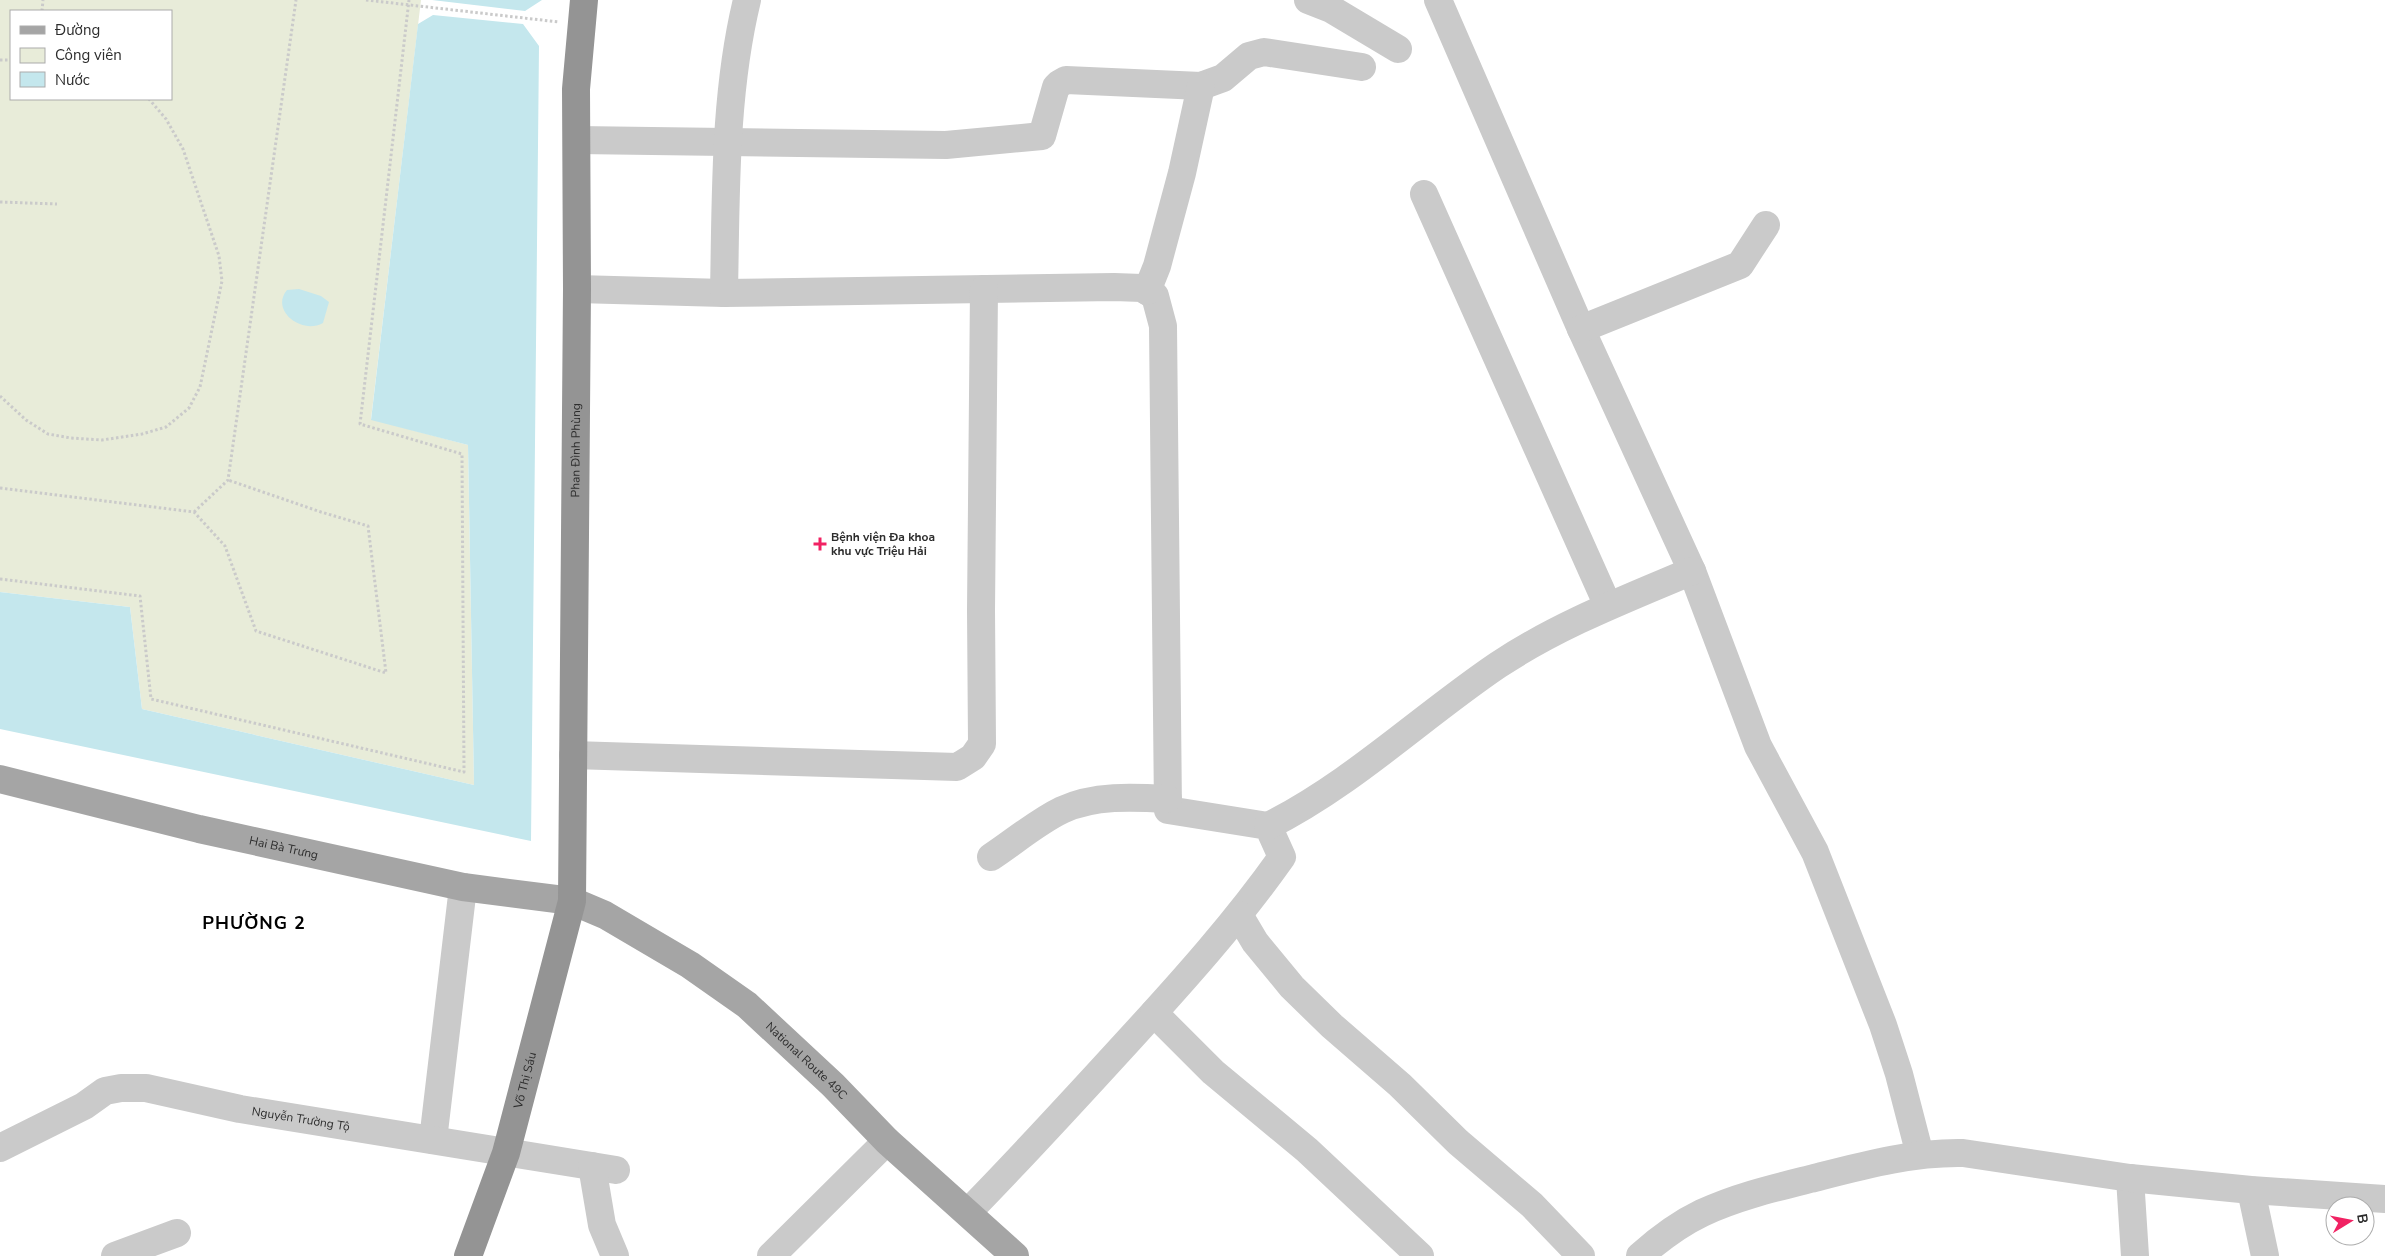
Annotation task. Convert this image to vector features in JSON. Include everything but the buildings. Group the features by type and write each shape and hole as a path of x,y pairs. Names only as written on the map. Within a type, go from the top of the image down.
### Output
{"highway":[{"name":"Phan Đình Phùng","path":"572,901 577,289 576,89 582,12"},
{"name":"Võ Thị Sáu","path":"468,1256 506,1153 572,901"}],"main road":[{"name":"Hai Bà Trưng","path":"0,779 199,829 464,887 572,901"},
{"name":"National Route 49C","path":"572,901 605,915 646,938 747,1004 833,1085 887,1141 1015,1256"}],"street":[{"path":"724,293 726,142 742,20 748,0"},
{"path":"1438,0 1581,329 1692,571 1747,722 1815,852 1880,1016 1899,1074 1920,1155"},
{"path":"1323,3 1398,48"},
{"path":"577,140 946,146 1042,136 1056,87 1062,81 1201,86 1223,78 1256,52 1362,67"},
{"path":"1147,291 1158,266 1182,173 1201,86"},
{"path":"1424,194 1608,606"},
{"path":"1581,329 1740,265 1766,225"},
{"path":"577,289 724,293 1114,287 1142,288 1155,296 1163,326 1168,810 1268,826 1292,814 1324,792 1497,666 1528,646 1608,606 1692,571"},
{"path":"573,755 957,768 973,757 982,744 981,610 984,289"},
{"path":"991,858 1062,810 1088,802 1128,796 1168,799"},
{"path":"968,1212 1029,1150 1239,915 1282,857 1268,826"},
{"path":"433,1140 464,887"},
{"path":"1239,915 1255,942 1292,987 1332,1026 1400,1085 1458,1142 1532,1205 1581,1256"},
{"path":"1154,1012 1213,1072 1307,1150 1420,1256"},
{"name":"Nguyễn Trường Tộ","path":"1,1143 84,1106 106,1091 121,1088 146,1088 240,1109 604,1168 602,1225 615,1256"},
{"path":"771,1256 887,1141"},
{"path":"1640,1256 1662,1236 1683,1223 1730,1203 1783,1186 1862,1166 1920,1155 1963,1154 2130,1178 2250,1190 2385,1199"},
{"path":"2130,1178 2135,1256"},
{"path":"2250,1190 2265,1256"},
{"path":"115,1256 177,1233"}],"path":[{"path":"194,512 228,480 296,0"},
{"path":"366,0 523,18 582,12"},
{"path":"0,579 140,596 151,699 464,772 462,454 360,424 409,0"},
{"path":"0,396 26,420 48,434 102,440 142,434 166,427 189,408 200,387 222,281 219,256 183,149 166,119 150,100"},
{"path":"0,202 57,204"},
{"path":"0,488 194,512 225,546 256,631 386,673 368,526 228,480"}],"green space":[{"path":"0,0 421,0 371,419 468,445 474,785 142,709 130,607 0,592"}],"water":[{"path":"432,0 542,0 525,11"},
{"path":"433,15 523,24 539,46 531,841 0,729 0,592 130,607 142,709 474,785 468,445 371,420 418,24"},
{"path":"299,289 321,296 329,302 323,323 306,326 297,323 285,312 282,305 287,290"}],"place":[{"name":"Bệnh viện Đa khoa khu vực Triệu Hải","path":"820,544"}],"district":[{"name":"PHƯỜNG 2","path":"254,923"}]}
